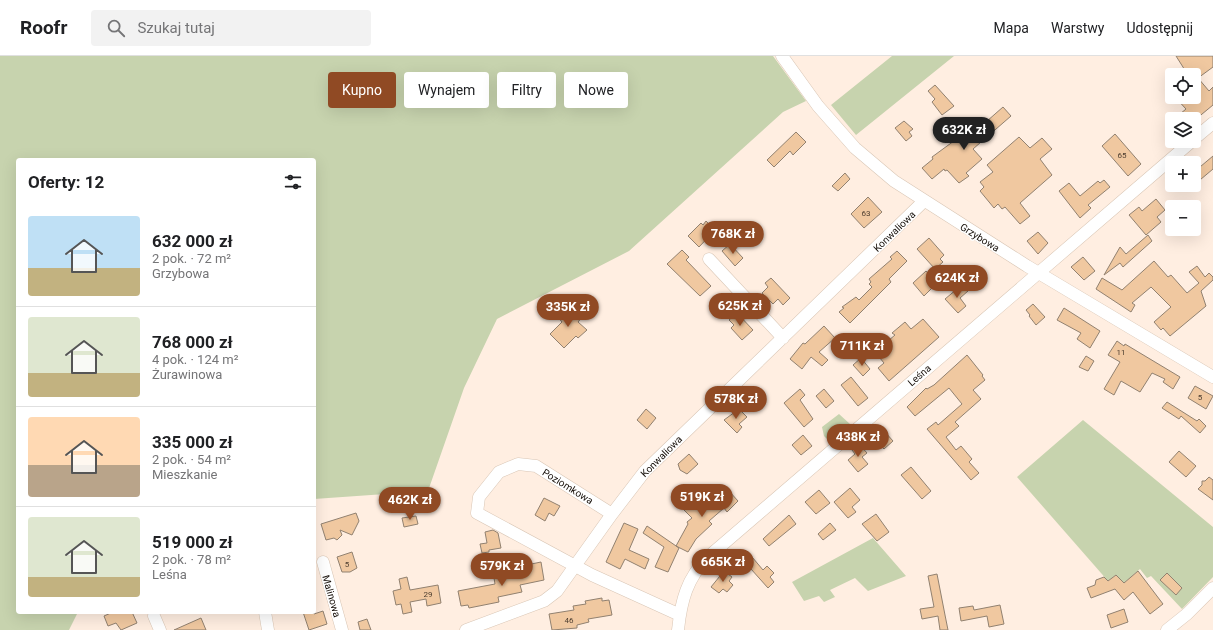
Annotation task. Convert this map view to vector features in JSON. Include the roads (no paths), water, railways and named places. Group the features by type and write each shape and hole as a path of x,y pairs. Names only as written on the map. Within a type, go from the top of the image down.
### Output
{"street":[{"name":"Grzybowa","path":"782,56 818,106 855,148 894,181 1039,273 1213,377"},
{"name":"Leśna","path":"1201,133 1213,123"},
{"name":"Leśna","path":"678,630 684,594 688,584 697,569 708,557 1184,148"},
{"name":"Konwaliowa","path":"466,630 544,601 557,591 612,514 650,466 924,201"},
{"path":"709,259 783,338"},
{"name":"Poziomkowa","path":"577,565 477,513 479,497 499,472 518,464 536,466 612,514"},
{"name":"Malinowa","path":"323,562 342,630"},
{"path":"577,565 592,575 680,615"},
{"path":"1167,630 1187,614 1213,588"},
{"path":"265,614 268,630"},
{"path":"154,616 160,630"}]}
